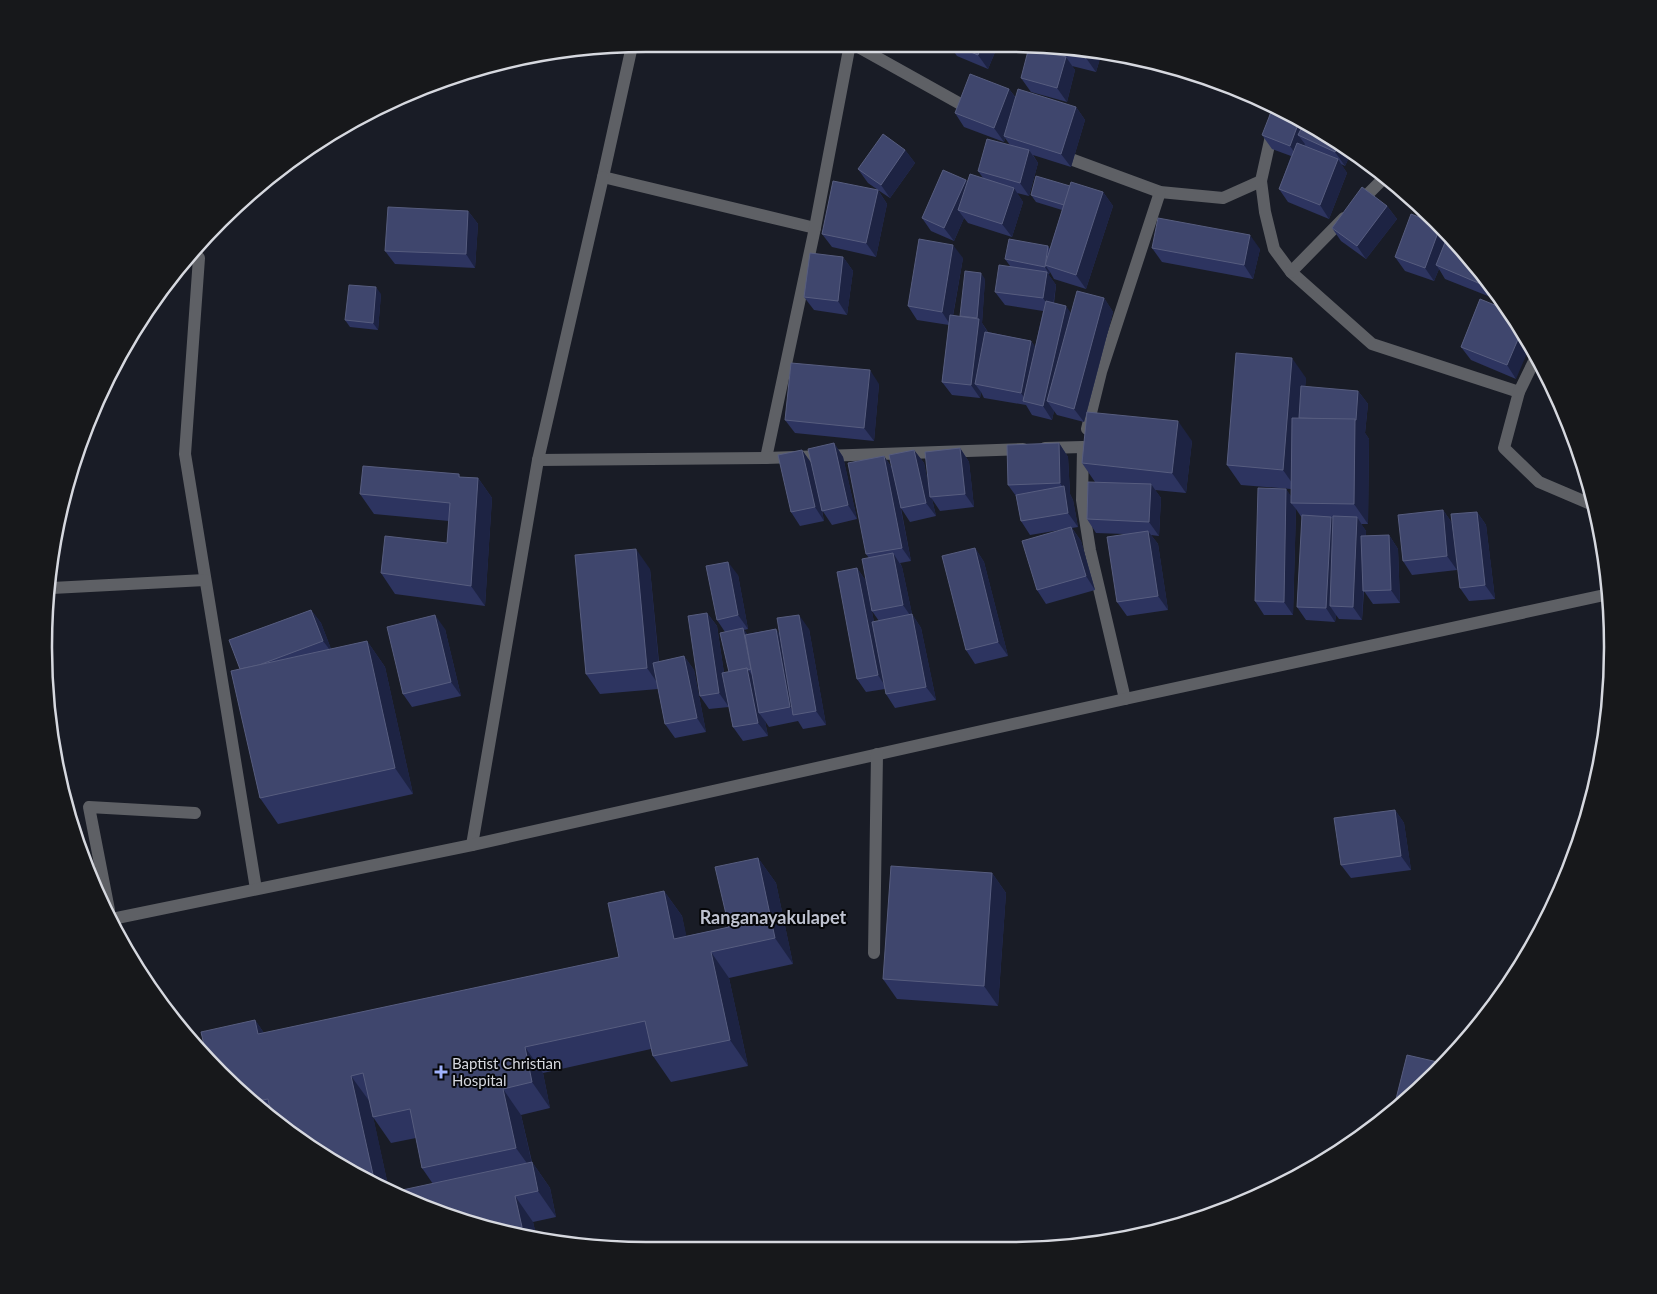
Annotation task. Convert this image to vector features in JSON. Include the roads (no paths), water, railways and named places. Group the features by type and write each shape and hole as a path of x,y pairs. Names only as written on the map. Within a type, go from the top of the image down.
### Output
{"street":[{"path":"472,845 538,460 630,53"},
{"path":"766,458 815,228 849,53"},
{"path":"867,53 982,116"},
{"path":"1276,115 1261,181 1265,212 1274,249 1291,272 1372,344 1519,392"},
{"path":"1043,148 1160,192 1223,198 1261,181"},
{"path":"603,176 815,228"},
{"path":"1291,272 1380,182"},
{"path":"1125,699 1083,508 1083,447 1101,372 1160,192"},
{"path":"197,259 185,454 256,889"},
{"path":"1533,364 1519,392 1504,448 1539,482 1586,502"},
{"path":"538,460 766,458 1083,447"},
{"path":"56,588 205,580"},
{"path":"118,918 472,845 1125,699 1602,596"},
{"path":"874,953 877,754"},
{"path":"105,890 88,807 195,813"}],"place":[{"name":"Baptist Christian Hospital","path":"441,1072"}],"district":[{"name":"Ranganayakulapet","path":"773,917"}]}
